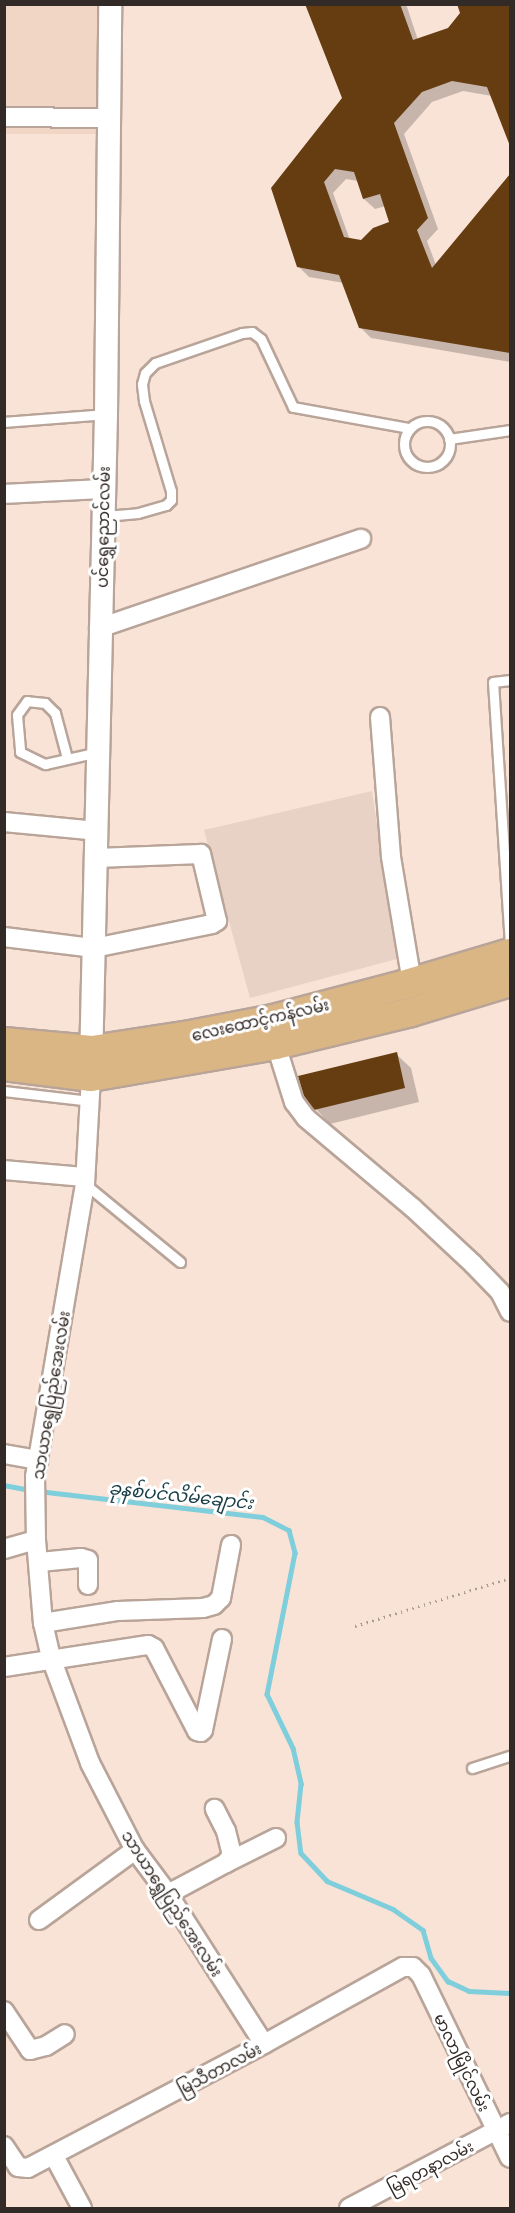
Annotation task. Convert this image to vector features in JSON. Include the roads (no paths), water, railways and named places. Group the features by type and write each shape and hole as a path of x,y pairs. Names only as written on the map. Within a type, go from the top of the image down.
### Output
{"main road":[{"name":"လေးထောင့်ကန်လမ်း","path":"4,1066 91,1076 276,1045 510,953"},
{"name":"လေးထောင့်ကန်လမ်း","path":"4,1042 91,1076 273,1018 408,993 510,982"}],"street":[{"name":"ပင်ရွှေညောင်လမ်း","path":"91,1076 99,628 106,414 110,4"},
{"path":"4,117 108,118"},
{"path":"4,494 103,489"},
{"path":"99,628 361,539"},
{"path":"380,717 392,857 408,993"},
{"path":"4,822 97,831"},
{"path":"4,937 94,948 212,924 217,921 201,854 96,858"},
{"path":"276,1045 294,1102 306,1118 447,1240 500,1292 510,1312"},
{"name":"သာယာရွှေပြည်အေးလမ်း","path":"91,1076 84,1181 36,1469 36,1540 40,1562 43,1623 51,1658 90,1762 135,1850 168,1894 264,2044"},
{"path":"4,1170 84,1181"},
{"path":"4,1454 36,1469"},
{"path":"4,1549 36,1540"},
{"path":"43,1623 118,1611 203,1608 214,1605 221,1598 231,1545"},
{"path":"40,1562 81,1558 88,1560 88,1585"},
{"path":"4,1667 51,1658 143,1646 154,1648 197,1731 201,1732 222,1639"},
{"path":"215,1809 226,1831 232,1854 226,1863"},
{"path":"168,1894 276,1838"},
{"path":"39,1920 135,1850"},
{"name":"မြသီတာလမ်း","path":"4,2146 23,2169 54,2156 403,1967 413,1967"},
{"name":"မာလာမြိုင်လမ်း","path":"413,1967 421,1975 503,2127 510,2158"},
{"path":"4,2011 30,2050 46,2046 65,2034"},
{"name":"မြရတနာလမ်း","path":"350,2208 503,2127"},
{"path":"54,2156 82,2208"}],"lane":[{"path":"102,516 138,513 166,505 171,500 171,491 144,401 142,384 145,373 155,363 242,333 252,332 261,339 293,407 410,428"},
{"path":"4,422 106,414"},
{"path":"429,420 442,427 449,439 448,453 444,459 438,464 424,467 411,461 403,441 410,428 415,423 429,420"},
{"path":"449,439 510,430"},
{"path":"510,680 493,682 510,947"},
{"path":"68,758 55,713 45,703 27,701 17,715 20,752 45,764 98,752"},
{"path":"500,778 510,777"},
{"path":"4,1091 91,1076"},
{"path":"84,1181 180,1262"},
{"path":"472,1768 510,1756"}],"waterway":[{"name":"ခုနစ်ပင်လိမ်ချောင်း","path":"4,1485 30,1490"},
{"name":"ခုနစ်ပင်လိမ်ချောင်း","path":"38,1491 263,1517 289,1530 295,1553 267,1694 293,1748 301,1784 297,1822 301,1853 327,1881 393,1909 423,1930 431,1958 448,1981 469,1991 510,1993"}]}
